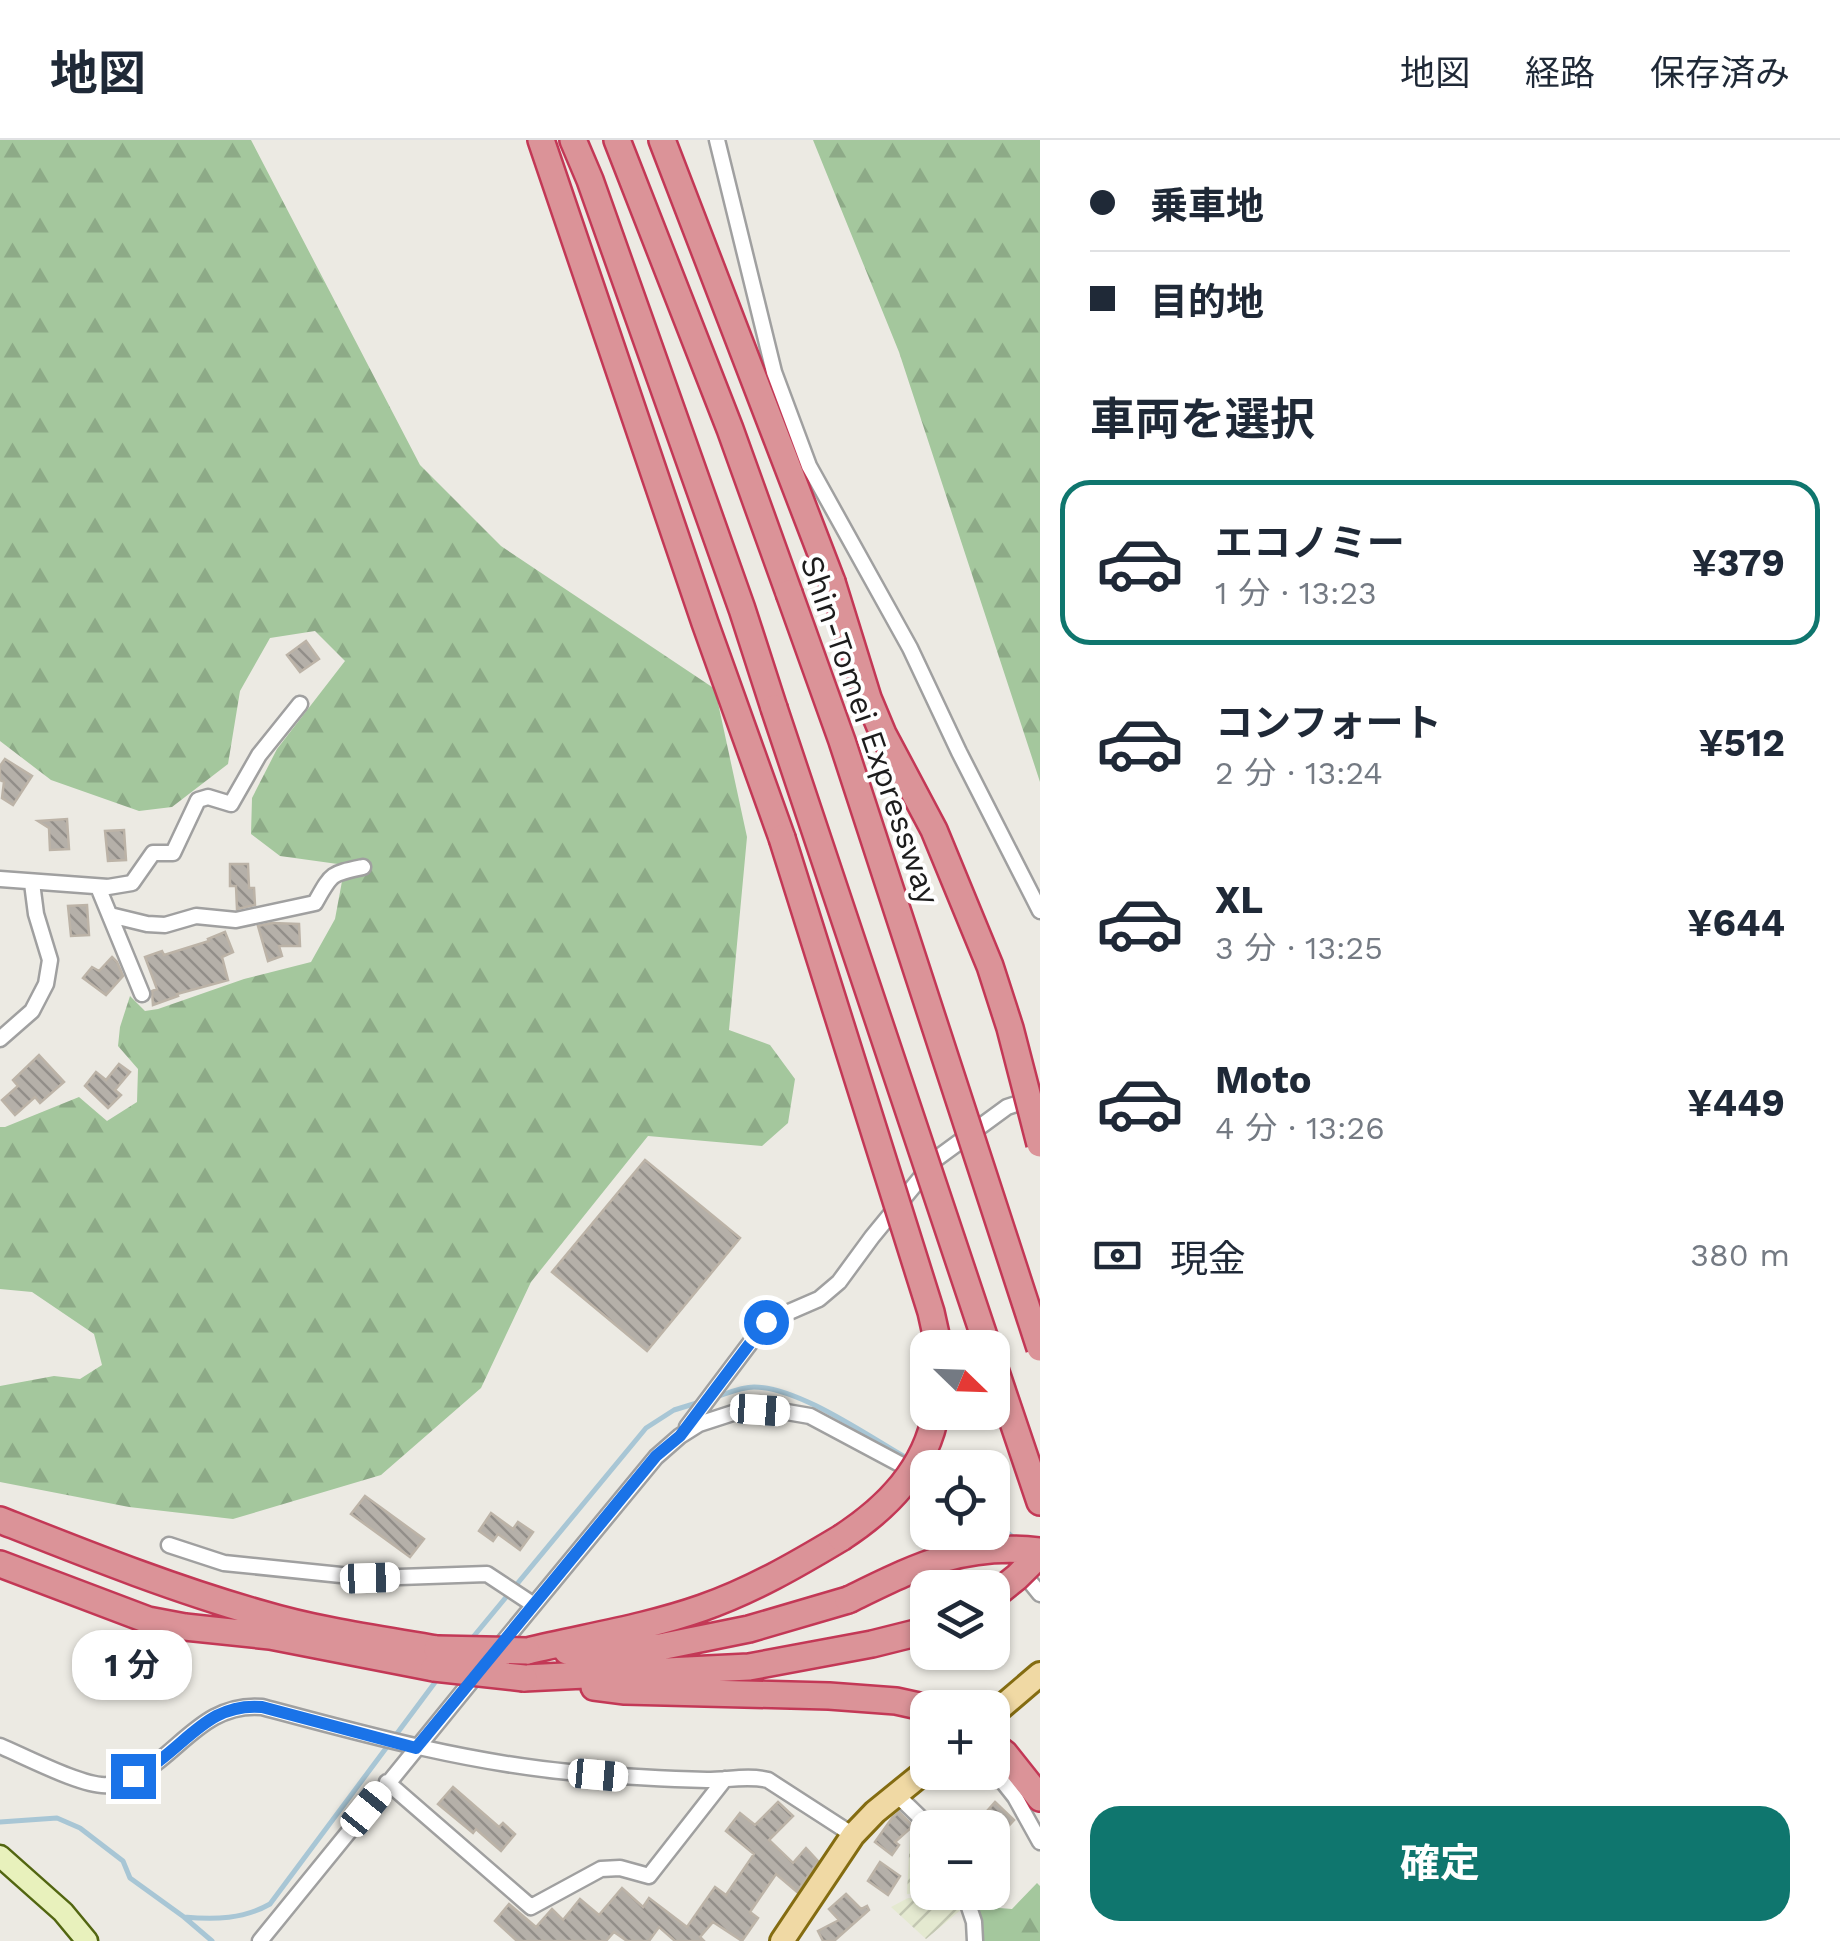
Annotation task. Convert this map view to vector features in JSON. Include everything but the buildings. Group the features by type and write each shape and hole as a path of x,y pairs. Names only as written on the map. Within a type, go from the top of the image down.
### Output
{"highway":[{"path":"541,140 782,838 936,1330"},
{"path":"574,140 742,608 982,1330"},
{"name":"Shin-Tomei Expressway","path":"617,140 730,429 848,760 1040,1348"},
{"path":"662,140 832,582 868,698 934,830 990,966 1040,1144"},
{"path":"1010,1413 1040,1502"},
{"path":"527,1651 703,1608 781,1573 841,1538 880,1509 901,1488 924,1452 931,1430"},
{"path":"0,1520 264,1615 524,1678 625,1690 829,1696 910,1704"},
{"path":"0,1564 148,1620 436,1659 527,1651 630,1652 713,1638 848,1600 943,1558 1002,1549 1040,1552"},
{"path":"1010,1582 1040,1552"},
{"path":"524,1678 749,1667 910,1634"},
{"path":"1010,1759 1040,1798"}],"main road":[{"path":"1010,1700 1040,1674"},
{"path":"782,1941 853,1836 910,1783"},
{"path":"0,1856 63,1912 88,1941"}],"street":[{"path":"716,140 774,372 809,466 910,648 1040,911"},
{"path":"0,879 98,886 132,883 153,853 173,853 198,800 208,797 231,804 259,755 300,704"},
{"path":"110,915 147,924 196,916 236,920 315,902 329,877 363,867"},
{"path":"0,1039 32,1011 46,984 50,960 36,914 32,883"},
{"path":"98,886 142,994"},
{"path":"680,1436 766,1322 819,1299 839,1282 936,1160 1008,1107 1040,1096"},
{"path":"260,1941 656,1456 680,1436 700,1424 736,1412 760,1410 810,1416 910,1469"},
{"path":"169,1546 224,1562 370,1578 487,1574 534,1605"},
{"path":"1005,1550 1040,1594"},
{"path":"0,1746 89,1783 108,1785 157,1764 202,1723 231,1708 262,1707 416,1748 486,1762 634,1778 760,1778 853,1836"},
{"path":"387,1782 532,1907 601,1869 620,1868 650,1876 725,1779"},
{"path":"1009,1790 1040,1842"},
{"path":"896,1794 912,1810"},
{"path":"970,1910 974,1941"}],"green space":[{"path":"0,140 251,140 420,465 501,546 715,689 747,837 729,1030 770,1045 795,1079 788,1123 762,1146 648,1136 531,1282 481,1388 381,1475 233,1519 129,1507 0,1482 0,1386 54,1376 80,1379 102,1365 94,1334 32,1292 0,1289 0,1127 79,1097 107,1121 137,1102 138,1069 118,1046 130,996 145,1011 158,1009 244,979 311,962 335,919 345,865 280,856 251,834 252,798 277,749 345,661 315,631 270,638 240,691 228,764 172,807 139,811 51,780 0,741"},
{"path":"813,140 1040,140 1040,782 899,352"},
{"path":"910,1835 910,1894 907,1894"},
{"path":"1037,1883 1040,1886 1040,1941 975,1941 975,1910 1012,1909"},
{"path":"908,1898 910,1910 961,1910 926,1939 891,1907"}],"waterway":[{"path":"716,1397 754,1387 792,1395 910,1460"},
{"path":"469,1642 646,1428 674,1410 700,1402"},
{"path":"1010,1535 1016,1540"},
{"path":"184,1917 229,1917 270,1904 439,1677"},
{"path":"0,1822 57,1818 80,1828 123,1861 130,1878 212,1941"}],"route":[{"path":"133,1776 157,1764 202,1723 231,1708 246,1706 416,1748 656,1456 680,1436 766,1322"}]}
